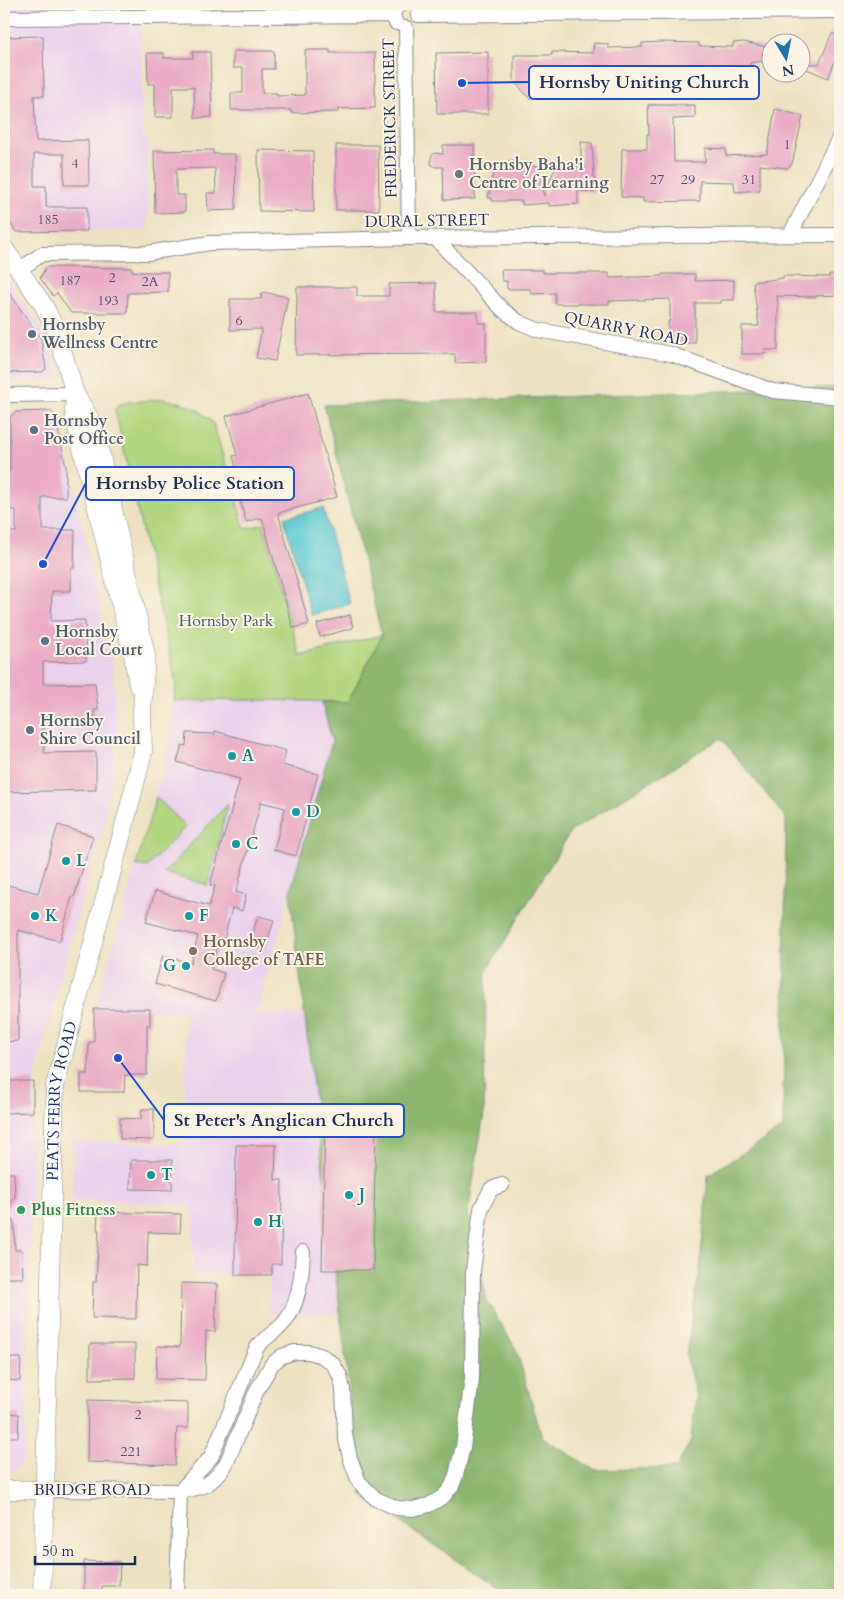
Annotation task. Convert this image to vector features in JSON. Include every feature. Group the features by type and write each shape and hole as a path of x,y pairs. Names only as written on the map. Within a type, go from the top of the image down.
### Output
{"main road":[{"name":"PEATS FERRY ROAD","path":"4,248 44,306 57,332 75,394 74,412 78,432 133,655 142,707 142,752 134,790 55,1086 42,1595"},
{"name":"BRIDGE ROAD","path":"4,1490 44,1490"}],"street":[{"path":"4,18 397,10 397,24 406,28 415,24 414,9 840,11"},
{"name":"FREDERICK STREET","path":"406,28 409,238"},
{"path":"790,235 840,136"},
{"name":"DURAL STREET","path":"19,270 42,254 147,253 210,243 409,238 840,235"},
{"name":"QUARRY ROAD","path":"435,238 503,310 519,322 538,330 671,354 773,391 840,397"},
{"path":"4,395 75,394"},
{"name":"BRIDGE ROAD","path":"44,1490 180,1491 202,1488 219,1475 226,1464 257,1390 272,1364 282,1356 295,1352 309,1352 322,1356 333,1364 340,1376 344,1389 345,1435 350,1458 359,1482 376,1498 397,1508 413,1509 421,1507 444,1496 452,1486 456,1475 463,1446 469,1404 472,1379 473,1271 481,1208 491,1189 502,1185"},
{"path":"177,1595 180,1491 210,1457 256,1349 263,1339 282,1324 292,1311 302,1276 303,1252"}],"shaded area":[{"path":"4,4 141,4 142,139 148,139 148,230 16,232 4,214"},
{"path":"4,273 46,337 61,380 4,380"},
{"path":"4,411 52,411 59,417 112,665 118,730 106,817 67,953 35,1079 25,1457 20,1465 11,1470 4,1471"},
{"name":"Hornsby College of TAFE","path":"259,700 322,702 332,741 257,1013 457,1017 382,1315 270,1313 269,1275 193,1274 193,1207 176,1206 175,1203 71,1200 73,1141 183,1144 187,1011 95,1009 166,758 174,701"}],"green space":[{"path":"840,387 840,1595 507,1595 362,1496 290,893 332,741 322,702 348,702 382,635 324,405","holes":["721,738 786,818 783,1128 708,1175 700,1268 686,1355 696,1397 691,1441 676,1468 595,1470 542,1437 516,1349 487,1301 468,1212 484,1113 486,972 571,831"]},
{"name":"Hornsby Park","path":"164,399 182,403 198,410 213,423 245,529 263,524 300,656 382,635 348,702 174,701 176,682 115,410 118,405 128,402"},
{"path":"156,797 186,826 147,867 136,865"},
{"path":"228,804 208,885 164,873"}],"water":[{"path":"323,508 350,604 311,615 284,518"}],"building":[{"path":"832,33 840,37 840,65 835,62 828,78 812,71 812,64 819,64"},
{"path":"43,36 44,96 34,96 36,141 88,140 89,185 64,185 64,154 34,154 34,186 46,186 46,207 87,207 87,231 16,232 4,214 4,37"},
{"path":"744,42 762,46 762,61 750,63 750,80 729,80 729,91 703,90 703,83 642,86 642,79 580,80 580,74 547,75 547,98 529,98 514,81 514,55 552,55 552,52 593,53 594,43 608,44 608,48 642,47 642,43 699,43 699,46 733,47 733,43"},
{"path":"305,50 330,50 330,53 375,53 375,108 338,109 338,112 291,113 291,110 231,110 231,93 243,93 243,68 233,68 233,51 274,51 274,69 262,69 262,93 277,93 277,96 305,95"},
{"path":"192,52 210,52 212,117 195,118 194,87 173,87 173,117 155,117 155,84 148,84 147,53 164,53 164,58 193,58"},
{"path":"488,52 488,114 437,114 436,53"},
{"path":"648,105 695,105 695,118 673,119 674,162 705,162 705,148 726,149 726,156 767,154 775,109 803,116 792,164 787,168 760,165 760,190 735,192 734,182 700,181 700,201 643,202 643,198 621,197 622,149 647,149 647,134 649,134"},
{"path":"581,142 592,143 595,192 578,191 578,204 549,206 549,203 522,205 522,201 492,201 492,198 488,198 495,162 519,161 519,166 539,166 544,196 555,168 567,169 568,161 581,163"},
{"path":"336,145 378,145 379,210 336,210"},
{"name":"Hornsby Baha'i Centre of Learning","path":"443,145 474,145 475,199 444,200 443,167 435,167 431,164 431,157 434,153 443,154"},
{"path":"213,150 213,154 235,154 236,210 208,211 207,193 216,193 215,168 176,169 176,195 185,195 185,212 155,213 154,151"},
{"path":"258,150 313,151 314,212 259,211"},
{"path":"46,267 132,268 132,271 141,272 168,272 168,292 128,293 127,313 71,313 57,293 53,296 40,278"},
{"path":"501,270 543,270 543,273 609,273 609,278 662,276 662,274 695,274 695,281 734,280 734,300 721,300 721,303 695,303 695,343 668,343 670,299 609,301 609,304 555,304 555,293 532,294 531,289 507,289 507,281 502,281"},
{"path":"829,275 840,275 840,295 816,297 777,296 778,350 765,350 765,354 742,354 742,326 759,326 753,282 783,278 783,276 829,277"},
{"path":"436,283 436,312 478,312 478,323 486,323 486,362 455,363 455,354 296,355 297,287 357,287 357,296 389,296 389,284"},
{"path":"4,285 41,339 46,369 42,372 4,373"},
{"path":"262,292 288,297 275,361 256,358 262,329 230,330 230,299 261,299"},
{"path":"308,393 337,497 278,513 309,624 293,628 262,518 246,522 239,496 244,495 233,456 237,455 226,416"},
{"path":"50,411 55,415 66,467 66,497 42,497 43,530 75,530 74,568 71,568 71,591 52,591 51,621 85,620 86,661 43,662 43,684 95,683 98,710 94,710 95,724 44,725 44,753 96,752 96,790 4,792 4,532 16,532 16,510 4,510 4,471 10,471 10,417 15,412"},
{"path":"350,615 353,628 320,637 317,624"},
{"path":"215,731 286,751 282,765 318,774 296,856 274,850 285,808 261,802 236,892 246,895 242,911 232,908 223,943 219,942 211,969 224,973 216,1001 155,984 163,955 191,963 198,936 146,922 155,891 209,906 215,886 210,885 240,779 177,762 182,745 186,746 187,733 215,734"},
{"path":"58,825 93,836 74,897 72,897 60,941 18,930 18,1041 4,1042 4,893 6,894 8,885 38,893"},
{"path":"258,916 274,920 265,949 249,944"},
{"path":"94,1009 150,1009 150,1025 147,1025 147,1075 125,1075 124,1092 81,1092 81,1074 88,1074 89,1042 94,1042"},
{"path":"4,1081 33,1081 33,1112 4,1113"},
{"path":"142,1109 154,1109 154,1140 120,1139 120,1118 141,1119"},
{"name":"J","path":"325,1120 376,1121 373,1270 322,1270"},
{"name":"H","path":"236,1145 276,1145 275,1180 282,1180 281,1264 272,1264 272,1275 235,1275"},
{"name":"T","path":"131,1160 172,1160 172,1190 130,1189"},
{"path":"4,1173 14,1173 15,1197 5,1210 14,1223 15,1250 22,1250 23,1278 4,1278"},
{"path":"98,1212 181,1214 180,1233 148,1232 147,1266 137,1265 136,1319 92,1318 93,1282 96,1282 99,1230 97,1230"},
{"path":"181,1283 217,1284 215,1332 206,1331 205,1380 156,1379 157,1346 180,1347"},
{"path":"90,1344 135,1344 135,1378 90,1379"},
{"path":"4,1358 21,1358 20,1381 4,1380"},
{"path":"88,1400 188,1403 188,1428 177,1428 175,1465 87,1462"},
{"path":"4,1413 19,1414 18,1437 4,1437"},
{"path":"84,1561 120,1562 119,1586 102,1586 102,1595 84,1595"}],"place":[{"name":"Hornsby Uniting Church","path":"462,83"},
{"name":"Hornsby Baha'i Centre of Learning","path":"459,174"},
{"name":"Hornsby Wellness Centre","path":"32,334"},
{"name":"Hornsby Post Office","path":"34,430"},
{"name":"Hornsby Police Station","path":"43,564"},
{"name":"Hornsby Local Court","path":"45,641"},
{"name":"Hornsby Shire Council","path":"30,730"},
{"name":"A","path":"232,756"},
{"name":"D","path":"296,812"},
{"name":"C","path":"236,844"},
{"name":"L","path":"66,861"},
{"name":"K","path":"35,916"},
{"name":"F","path":"189,916"},
{"name":"Hornsby College of TAFE","path":"193,951"},
{"name":"G","path":"186,966"},
{"name":"St Peter's Anglican Church","path":"118,1058"},
{"name":"T","path":"151,1175"},
{"name":"J","path":"349,1195"},
{"name":"Plus Fitness","path":"21,1210"},
{"name":"H","path":"258,1222"}]}
